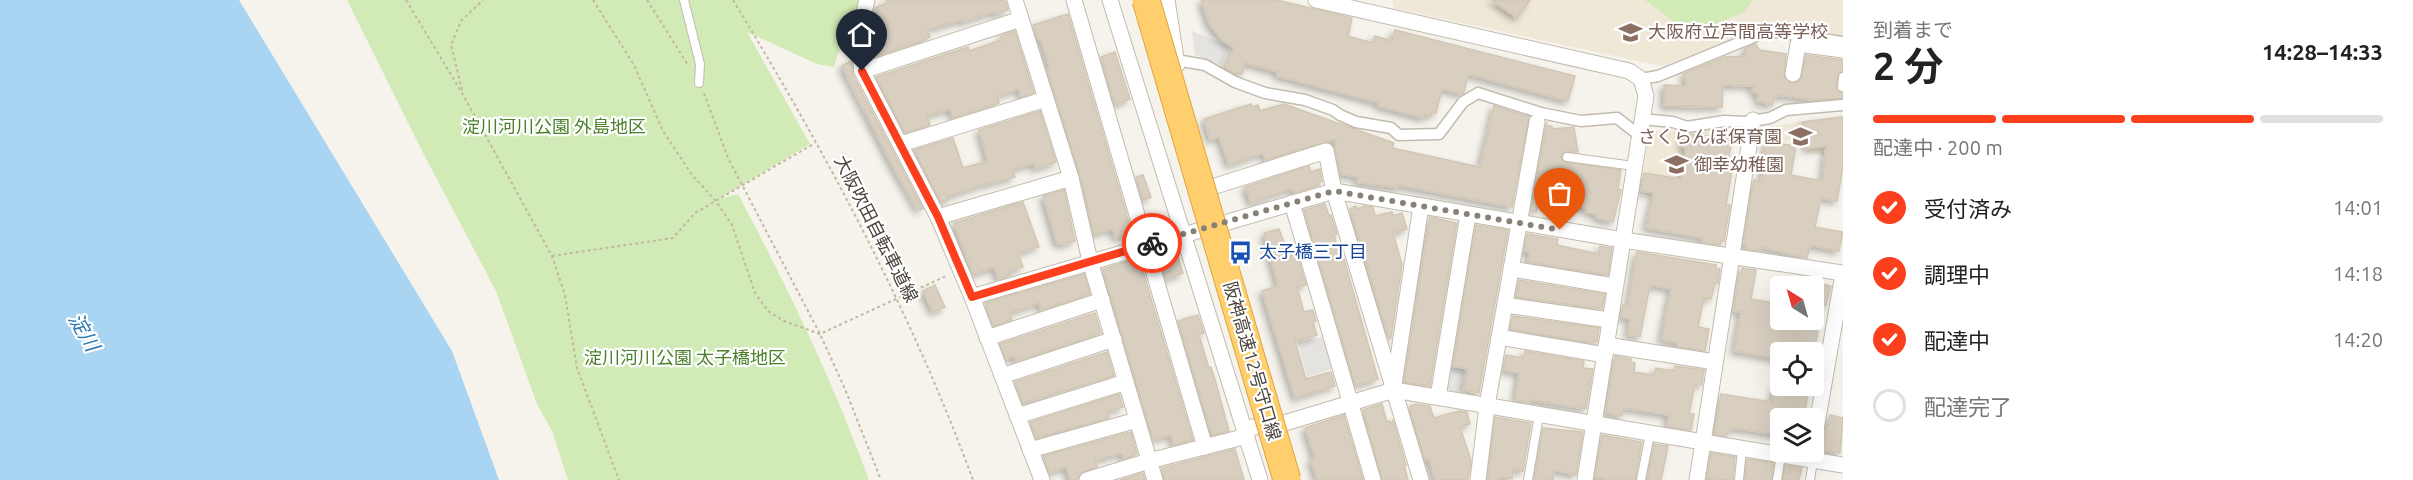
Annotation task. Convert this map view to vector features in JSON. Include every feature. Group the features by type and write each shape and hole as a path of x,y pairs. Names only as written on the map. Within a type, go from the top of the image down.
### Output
{"highway":[{"name":"阪神高速12号守口線","path":"1146,0 1287,480"},
{"name":"阪神高速12号守口線","path":"1112,1 1268,480"}],"street":[{"path":"867,0 861,22 859,49 862,71 938,217 972,297 1042,480"},
{"path":"1015,0 1071,178 1090,261 1155,480"},
{"path":"1074,0 1205,447"},
{"path":"1167,0 1189,123 1297,480"},
{"path":"1316,0 1629,71 1641,79 1646,96 1585,480"},
{"path":"1112,1 1260,480"},
{"path":"862,71 1021,19"},
{"path":"1641,79 1658,76 1768,31 1843,42"},
{"path":"1792,74 1798,44 1843,50"},
{"path":"1176,60 1205,65 1265,93 1305,100 1333,110 1356,122 1391,128 1399,135 1439,134 1462,102 1478,93 1542,113 1581,121 1617,118 1639,135"},
{"path":"901,144 1046,99"},
{"path":"1642,119 1673,122 1687,127 1724,121 1770,118 1786,110 1843,105"},
{"path":"1697,480 1753,120"},
{"path":"1479,480 1487,406 1537,122"},
{"path":"1209,188 1326,151 1334,191 1421,480"},
{"path":"938,217 1071,178"},
{"path":"972,297 1146,244 1334,191 1519,224 1843,273 1820,408"},
{"path":"1292,204 1373,480"},
{"path":"1394,390 1421,206"},
{"path":"1438,397 1468,215"},
{"path":"1512,269 1614,286"},
{"path":"987,338 1102,300"},
{"path":"1505,305 1610,320"},
{"path":"1499,338 1715,362"},
{"path":"1002,376 1114,339"},
{"path":"1017,416 1126,381"},
{"path":"1087,480 1394,390 1770,453"},
{"path":"1030,450 1137,420"},
{"path":"1824,460 1843,465"}],"lane":[{"path":"684,0 700,64 699,83"},
{"path":"1842,87 1843,77"},
{"path":"1567,157 1634,166"},
{"path":"1528,480 1539,415"},
{"path":"1641,480 1650,434"},
{"path":"1739,480 1742,449"},
{"path":"1777,480 1780,462"},
{"path":"1810,480 1812,462"}],"path":[{"path":"406,0 462,93 552,256 565,295 577,368 619,480"},
{"path":"462,93 451,45 461,21 483,0"},
{"path":"593,0 634,65 663,131 692,175 716,201 732,225 755,293 768,311 784,321 820,334 896,297 960,270"},
{"path":"647,0 699,83 728,158 820,334 845,389 881,480"},
{"name":"大阪吹田自転車道線","path":"733,0 816,142 896,297 946,409 973,480"},
{"path":"552,256 673,238 695,213 816,142"}],"shaded area":[{"name":"大阪府立芦間高等学校","path":"1392,0 1843,0 1843,37 1768,27 1661,66 1394,8"},
{"path":"1192,31 1229,46 1221,65 1195,55"},
{"name":"さくらんぼ保育園","path":"1843,115 1843,156 1807,154 1806,142 1757,140 1757,134 1767,127"},
{"name":"御幸幼稚園","path":"1714,129 1702,202 1640,193 1649,137 1656,131"},
{"path":"1326,336 1335,368 1307,376 1298,343"},
{"path":"1450,367 1464,369 1461,393 1450,392 1447,387"}],"green space":[{"path":"347,0 863,0 859,15 847,25 834,67 817,64 747,32 810,144 719,199 738,194 808,334 869,480 568,480 552,431 537,404 496,291 422,151"},
{"path":"1645,0 1753,0 1744,12 1691,34"}],"water":[{"name":"淀川","path":"0,0 239,0 452,351 499,480 0,480"}],"building":[{"path":"886,0 1005,0 1008,10 927,30 930,37 922,41 870,58 870,42 884,38 875,8 887,3"},
{"path":"1201,0 1277,0 1352,18 1348,36 1373,43 1375,36 1392,41 1395,30 1575,76 1568,101 1468,74 1464,93 1442,89 1436,113 1432,112 1431,116 1425,115 1424,118 1378,106 1379,103 1277,76 1278,72 1245,63 1242,74 1234,73 1224,67 1234,48 1222,40 1209,24"},
{"path":"1492,0 1530,0 1517,18"},
{"path":"1068,14 1132,233 1115,238 1113,229 1094,234 1080,175 1047,69 1050,68 1041,40 1038,40 1033,25"},
{"path":"1015,31 1034,93 1021,97 1019,89 997,96 999,103 953,118 950,109 927,116 930,125 905,133 876,77 968,47 969,51 1002,40 1001,36"},
{"path":"1756,44 1759,50 1786,54 1784,77 1791,83 1801,80 1806,55 1843,60 1843,71 1838,74 1836,86 1838,91 1843,93 1843,98 1812,100 1779,95 1775,97 1772,105 1757,101 1759,94 1752,92 1754,86 1723,85 1722,107 1664,106 1664,85 1687,86 1683,74 1725,57 1747,56 1744,49"},
{"path":"1115,52 1130,99 1115,105 1101,57"},
{"path":"851,61 853,75 923,209 918,210 891,163 842,66"},
{"path":"1251,104 1252,107 1258,105 1260,111 1284,104 1394,143 1392,148 1480,167 1494,106 1529,117 1512,207 1398,185 1398,188 1357,182 1358,177 1341,174 1335,148 1336,139 1265,160 1263,153 1229,165 1219,137 1210,140 1204,119"},
{"path":"1040,111 1056,162 1035,169 1034,163 1012,170 1015,177 975,187 947,197 948,200 941,202 914,150 953,138 963,168 988,161 979,130"},
{"path":"1843,117 1843,166 1837,201 1821,198 1815,227 1843,232 1839,251 1810,245 1807,258 1760,247 1759,251 1746,249 1744,244 1752,187 1754,180 1761,182 1766,142 1796,146 1791,175 1822,181 1826,146 1806,149 1803,122"},
{"path":"1546,126 1552,126 1552,129 1574,127 1578,152 1564,152 1561,157 1564,162 1621,170 1618,189 1621,190 1613,222 1596,218 1596,214 1586,212 1587,208 1558,203 1558,205 1539,201 1536,212 1531,211"},
{"path":"1684,134 1732,138 1727,170 1732,171 1726,205 1730,205 1724,241 1721,241 1720,245 1702,242 1703,238 1646,228 1654,193 1641,191 1644,173 1681,179 1686,148 1682,147"},
{"path":"1309,166 1311,172 1320,169 1322,181 1318,183 1319,185 1294,193 1290,189 1251,203 1245,187"},
{"path":"1143,175 1151,197 1143,200 1136,177"},
{"path":"1064,190 1075,241 1062,245 1062,243 1057,244 1043,196"},
{"path":"1023,202 1039,247 1018,253 1023,267 1009,271 1011,275 998,279 994,267 973,275 954,223"},
{"path":"1325,204 1337,234 1334,235 1341,260 1344,259 1378,379 1355,385 1304,210"},
{"path":"1356,206 1357,209 1365,206 1373,207 1375,216 1392,212 1393,216 1402,213 1407,229 1393,233 1402,264 1389,339 1350,209"},
{"path":"1430,217 1457,223 1430,386 1404,382"},
{"path":"1476,225 1508,230 1479,393 1464,390 1468,369 1453,366"},
{"path":"1279,229 1289,255 1297,254 1306,285 1297,287 1304,312 1313,310 1316,321 1313,322 1317,335 1295,341 1306,379 1331,372 1335,386 1295,398 1262,291 1278,286 1264,233"},
{"path":"1527,234 1558,239 1557,245 1599,254 1600,246 1612,248 1608,275 1528,262 1530,252 1524,251"},
{"path":"1175,248 1183,273 1166,279 1158,253"},
{"path":"1637,252 1716,265 1716,268 1720,269 1718,283 1715,283 1711,299 1704,298 1698,327 1709,329 1705,351 1677,346 1678,343 1661,340 1671,289 1650,285 1640,337 1628,335 1630,319 1621,317 1623,305 1628,306"},
{"path":"1139,258 1193,440 1174,445 1171,435 1153,440 1103,269"},
{"path":"1742,268 1756,270 1751,299 1770,302 1770,330 1818,330 1816,342 1770,342 1770,357 1734,351 1741,312 1734,311 1739,273"},
{"path":"1084,274 1090,294 1041,310 1039,303 1010,313 1012,320 993,326 985,303"},
{"path":"1519,280 1605,294 1602,309 1516,297"},
{"path":"1824,284 1831,286 1826,305 1824,304"},
{"path":"935,285 945,307 933,312 923,291"},
{"path":"1095,313 1101,333 1016,361 1014,356 1006,359 1000,344"},
{"path":"1198,315 1204,333 1199,335 1216,383 1229,431 1212,435 1178,321"},
{"path":"1513,316 1599,328 1597,342 1510,329"},
{"path":"1525,351 1584,361 1583,368 1593,369 1586,409 1530,400 1530,403 1515,400 1519,373 1503,370 1506,355 1524,358"},
{"path":"1107,352 1114,376 1023,403 1015,382"},
{"path":"1615,356 1631,359 1631,362 1635,363 1634,372 1654,375 1656,368 1674,371 1675,366 1704,370 1702,385 1695,384 1689,414 1694,414 1691,430 1667,426 1669,415 1624,408 1622,416 1606,413"},
{"path":"1119,394 1123,407 1107,412 1109,418 1036,438 1030,422"},
{"path":"1721,394 1772,402 1773,396 1807,396 1806,408 1770,408 1770,434 1733,428 1724,436 1715,434"},
{"path":"1382,404 1387,422 1390,421 1391,425 1393,420 1408,480 1382,480 1363,410"},
{"path":"1416,404 1430,406 1434,418 1459,411 1467,412 1470,424 1460,427 1471,460 1468,479 1435,480 1429,459 1425,460 1411,413 1410,406"},
{"path":"1344,415 1363,480 1317,480 1311,460 1315,458 1305,428"},
{"path":"1830,415 1843,418 1840,453 1824,450"},
{"path":"1495,417 1531,423 1523,471 1513,469 1512,479 1500,477 1500,480 1488,480"},
{"path":"1543,428 1583,432 1576,475 1554,470 1553,480 1535,480"},
{"path":"1131,432 1137,454 1124,459 1122,453 1095,461 1097,467 1080,473 1077,480 1070,480 1066,467 1050,473 1043,456"},
{"path":"1602,435 1642,442 1635,480 1610,480 1595,477"},
{"path":"1654,444 1668,446 1661,480 1647,480"},
{"path":"1235,449 1244,480 1164,480 1162,468"},
{"path":"1711,453 1735,457 1733,480 1707,478"},
{"path":"1747,459 1774,463 1771,480 1745,480"},
{"path":"1785,465 1802,468 1799,480 1783,480"},
{"path":"1143,473 1145,480 1120,480"}],"way so far":[{"path":"1152,243 1334,191 1560,230"}],"place":[{"name":"大阪府立芦間高等学校","path":"1630,32"},
{"name":"さくらんぼ保育園","path":"1800,137"},
{"name":"御幸幼稚園","path":"1676,165"},
{"name":"太子橋三丁目","path":"1241,252"}],"route":[{"path":"862,71 938,217 972,297 1152,243"}],"park label":[{"name":"淀川河川公園 外島地区","path":"554,127"},
{"name":"淀川河川公園 太子橋地区","path":"685,358"}]}
